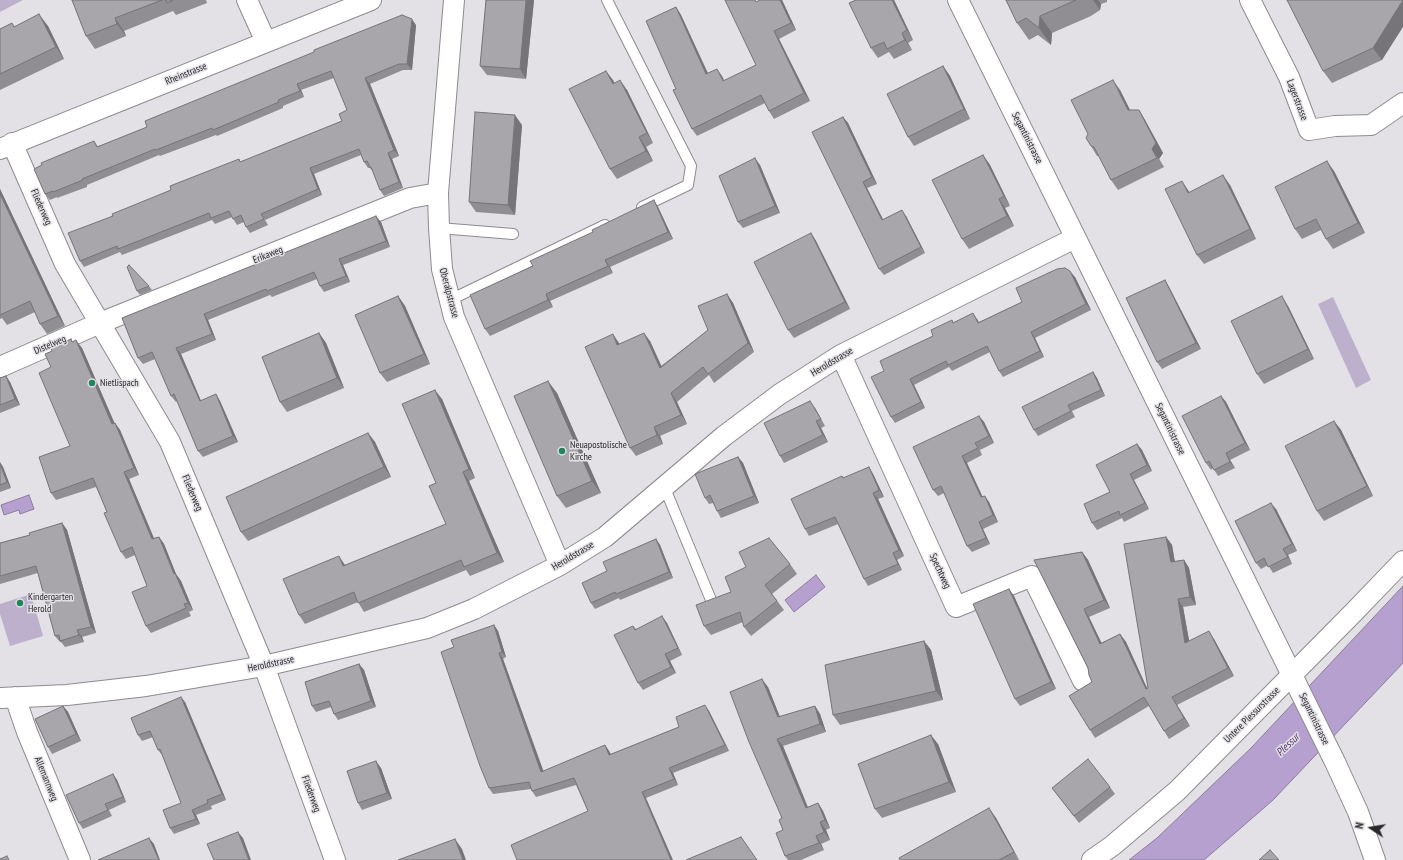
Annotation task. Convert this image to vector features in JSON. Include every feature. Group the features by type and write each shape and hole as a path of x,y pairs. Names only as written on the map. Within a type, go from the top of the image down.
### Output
{"street":[{"path":"247,0 266,42"},
{"name":"Rheinstrasse","path":"6,146 371,0"},
{"name":"Oberalpstrasse","path":"454,0 438,193 442,269 454,317 560,565"},
{"name":"Segantinistrasse","path":"958,0 1336,762 1358,812 1375,860"},
{"name":"Lagerstrasse","path":"1250,0 1289,78 1309,130 1335,126 1371,125 1403,103"},
{"name":"Fliederweg","path":"6,146 65,264 170,442 264,666 335,860"},
{"name":"Erikaweg","path":"100,323 410,198 438,193"},
{"name":"Heroldstrasse","path":"7,698 67,695 146,686 264,666 427,628 474,609 560,565 605,537 717,442 780,394 841,355 1075,238"},
{"name":"Distelweg","path":"0,367 100,323"},
{"name":"Spechtweg","path":"841,355 956,607 1032,576 1082,682"},
{"name":"Untere Plessurstrasse","path":"1092,860 1112,846 1177,791 1295,681 1353,614 1403,561"},
{"name":"Allemannweg","path":"7,698 27,732 80,860"}],"lane":[{"path":"607,0 691,166 688,185 632,212"},
{"path":"450,300 611,222"},
{"path":"439,228 513,234"},
{"path":"664,486 712,600"}],"shaded area":[{"path":"0,0 23,0 0,12"},
{"path":"1333,297 1371,380 1356,388 1318,304"},
{"path":"31,594 43,636 10,646 0,614 0,604"}],"water":[{"path":"29,495 34,509 20,514 19,510 4,515 1,505"},
{"path":"816,575 825,587 794,612 785,600"},
{"name":"Plessur","path":"1403,586 1403,663 1273,800 1204,860 1129,860 1157,838 1251,748"}],"building":[{"path":"72,0 162,0 115,18 117,24 86,36"},
{"path":"166,0 173,0 167,3"},
{"path":"486,0 526,0 520,69 480,66"},
{"path":"725,0 755,0 756,2 760,0 780,0 791,23 774,31 804,93 769,111 761,95 692,129 673,90 676,89 646,21 676,7 706,74 717,69 723,81 756,65"},
{"path":"856,0 892,0 907,30 902,33 905,40 887,49 884,42 871,48 849,3"},
{"path":"1006,0 1076,0 1040,16 1039,28 1026,18 1017,23"},
{"path":"1287,0 1403,0 1373,48 1323,71"},
{"path":"39,14 56,47 0,74 0,29 12,23 14,27"},
{"path":"402,15 412,19 407,64 399,64 365,78 394,150 388,153 399,182 380,190 371,167 367,161 364,162 359,149 310,168 318,189 261,214 264,219 246,227 241,215 233,219 229,211 211,218 209,213 118,249 117,246 80,261 68,233 113,216 112,214 171,190 170,186 239,159 240,162 342,121 339,114 347,110 331,71 297,84 300,91 278,100 279,102 213,130 212,128 156,150 155,149 53,192 45,194 34,169 42,165 41,163 94,141 97,147 147,127 145,121"},
{"path":"943,66 964,109 908,137 887,94"},
{"path":"606,71 613,84 620,80 647,133 639,137 646,151 610,169 569,89"},
{"path":"1113,80 1128,110 1139,110 1156,143 1152,149 1157,158 1111,180 1094,147 1091,146 1086,138 1088,134 1071,100"},
{"path":"475,112 515,115 508,205 469,202"},
{"path":"843,117 872,177 863,182 882,220 902,210 921,247 879,269 812,132"},
{"path":"983,155 1004,196 999,199 1007,216 962,239 932,180"},
{"path":"755,158 775,206 738,222 719,176"},
{"path":"1327,161 1358,223 1326,239 1316,219 1295,229 1275,187"},
{"path":"1223,175 1250,229 1197,255 1165,189 1182,181 1188,193"},
{"path":"0,194 58,316 40,324 30,301 0,315"},
{"path":"654,200 668,232 605,260 608,266 546,294 548,300 485,329 470,295 533,266 530,261 593,232 592,230"},
{"path":"376,216 386,241 339,259 346,276 320,286 314,272 267,291 266,289 204,314 212,334 176,348 200,401 216,394 233,436 198,451 174,394 171,396 152,352 138,358 122,318"},
{"path":"811,233 845,302 788,330 754,262"},
{"path":"129,265 149,286 137,291 127,267"},
{"path":"1065,268 1070,271 1086,304 1031,332 1040,351 999,371 987,346 948,365 946,361 910,379 921,402 891,417 871,377 884,371 880,361 933,336 931,330 952,320 953,323 973,313 978,323 1022,302 1016,288 1057,269"},
{"path":"1165,280 1196,343 1157,362 1126,298"},
{"path":"727,294 748,343 708,374 703,367 671,393 681,415 654,427 657,435 630,448 585,347 613,334 617,345 644,333 660,368 708,330 698,306"},
{"path":"398,296 424,354 380,373 355,315"},
{"path":"1282,296 1308,349 1257,374 1231,321"},
{"path":"319,333 337,378 280,402 262,357"},
{"path":"71,339 72,342 76,340 112,424 115,423 134,468 124,472 152,539 159,537 188,603 184,604 186,608 146,626 132,592 147,586 132,547 121,552 104,513 107,512 93,478 51,493 39,457 70,446 39,373 51,367 45,354 52,351 51,348"},
{"path":"1093,372 1101,390 1068,405 1071,411 1034,430 1022,407"},
{"path":"6,376 15,399 0,405 0,378"},
{"name":"Neuapostolische Kirche","path":"548,381 592,481 557,496 514,396"},
{"path":"435,390 469,469 463,472 497,553 464,567 461,560 358,603 354,592 299,615 283,579 339,556 343,566 446,524 429,486 436,483 402,404"},
{"path":"1221,396 1245,443 1226,453 1230,462 1214,470 1209,461 1206,463 1182,416"},
{"path":"810,401 821,419 816,421 823,435 780,456 764,423"},
{"path":"979,416 989,436 975,443 978,448 962,456 981,497 985,496 993,515 979,522 986,538 967,546 941,486 933,490 913,447"},
{"path":"1334,421 1367,486 1317,511 1285,446"},
{"path":"368,433 384,467 241,532 226,497"},
{"path":"1137,444 1147,465 1130,474 1145,503 1120,515 1119,511 1092,523 1084,504 1110,492 1096,465"},
{"path":"738,457 754,496 717,511 710,495 705,498 695,474"},
{"path":"0,464 7,482 0,485"},
{"path":"869,467 879,490 873,493 899,550 893,553 898,564 864,579 835,517 805,529 791,499 842,476 843,478"},
{"path":"1271,503 1292,544 1283,549 1288,557 1268,567 1264,558 1256,563 1235,521"},
{"path":"62,523 91,627 77,630 79,635 60,641 59,635 55,636 36,566 0,576 0,543 30,535 29,533"},
{"path":"1166,537 1171,562 1184,560 1190,597 1178,599 1185,643 1209,631 1228,668 1172,697 1184,718 1164,731 1144,697 1090,730 1069,696 1092,682 1088,668 1034,560 1082,552 1104,600 1084,609 1100,644 1120,634 1146,689 1148,688 1124,544"},
{"path":"769,538 790,564 765,585 777,601 744,627 740,612 704,626 696,605 731,592 725,577 746,567 739,552"},
{"path":"656,539 669,572 616,594 615,592 591,603 582,583 607,571 603,562"},
{"path":"1009,589 1051,682 1015,699 973,604"},
{"path":"662,616 678,648 665,654 671,667 638,683 614,635 633,626 635,630"},
{"path":"494,625 502,652 499,653 541,772 605,745 609,755 679,727 676,717 705,705 725,745 669,768 674,779 642,792 671,860 517,860 511,845 588,811 574,778 532,791 529,782 489,788 441,652 454,647 451,640"},
{"path":"924,641 936,691 833,715 825,665"},
{"path":"359,664 371,701 334,714 329,701 312,706 305,682"},
{"path":"762,679 778,717 815,706 820,724 777,739 806,808 818,803 825,820 820,822 824,832 816,836 819,843 785,856 776,833 783,830 779,820 782,818 749,742 730,692"},
{"path":"181,697 222,794 207,800 208,803 192,810 196,819 170,828 163,810 181,803 160,749 158,750 150,731 138,735 131,718"},
{"path":"63,706 76,734 48,747 35,719"},
{"path":"931,735 949,782 875,809 858,764"},
{"path":"1088,759 1110,787 1074,816 1052,788"},
{"path":"376,761 387,793 358,803 347,771"},
{"path":"113,774 123,797 105,804 108,810 79,823 66,795"},
{"path":"989,808 1014,852 999,860 900,860 899,858"},
{"path":"238,832 249,860 214,860 207,844"},
{"path":"741,837 757,860 686,860"},
{"path":"149,838 159,860 98,860"},
{"path":"455,839 463,860 398,860"},
{"path":"1270,850 1279,860 1259,860"},
{"path":"7,856 9,860 0,860 0,859"}],"place":[{"name":"Nietlispach","path":"92,383"},
{"name":"Neuapostolische Kirche","path":"562,451"},
{"name":"Kindergarten Herold","path":"20,603"}]}
